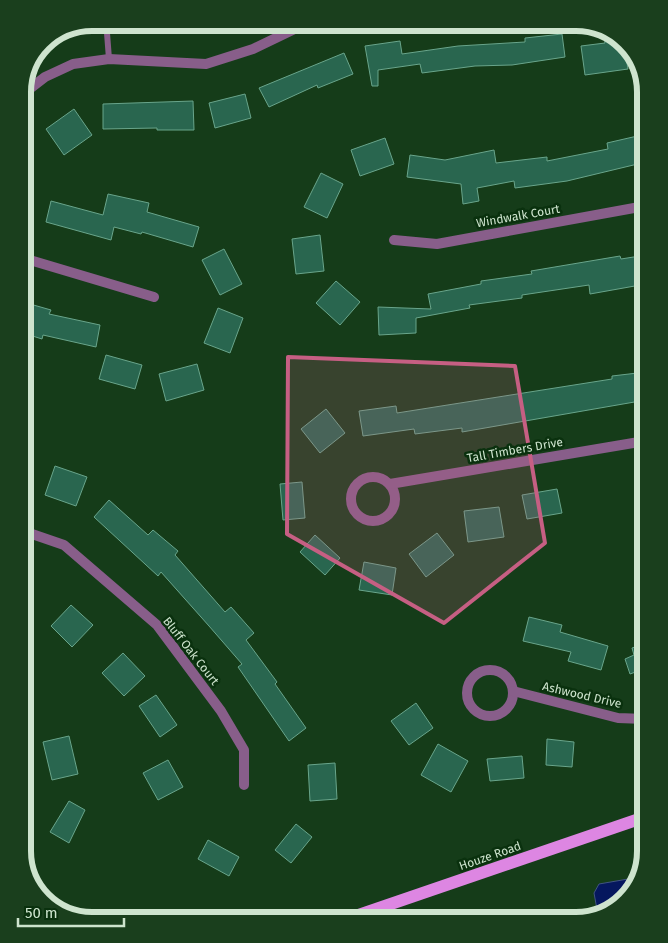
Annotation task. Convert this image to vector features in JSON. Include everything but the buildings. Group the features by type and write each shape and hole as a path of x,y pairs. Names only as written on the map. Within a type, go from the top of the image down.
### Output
{"main road":[{"name":"Houze Road","path":"367,912 637,820"}],"street":[{"path":"31,88 45,77 73,64 109,59 206,64 253,49 289,31"},
{"name":"Windwalk Court","path":"394,240 437,244 637,208"},
{"path":"31,260 154,296"},
{"name":"Tall Timbers Drive","path":"390,484 637,443"},
{"path":"374,476 390,484 395,500 388,515 372,521 363,519 356,514 350,498 358,482 374,476"},
{"name":"Bluff Oak Court","path":"31,534 64,545 157,625 221,711 244,750 244,785"},
{"path":"489,670 505,676 513,691 512,700 507,708 492,716 475,710 467,694 473,678 489,670"},
{"name":"Ashwood Drive","path":"513,691 618,718 637,719"}],"lane":[{"path":"106,33 109,59"}],"highlighted area":[{"path":"288,357 515,366 545,543 444,623 287,534"}],"shaded area":[{"path":"628,879 629,881 619,894 606,904 597,908 594,893 599,884"}]}
